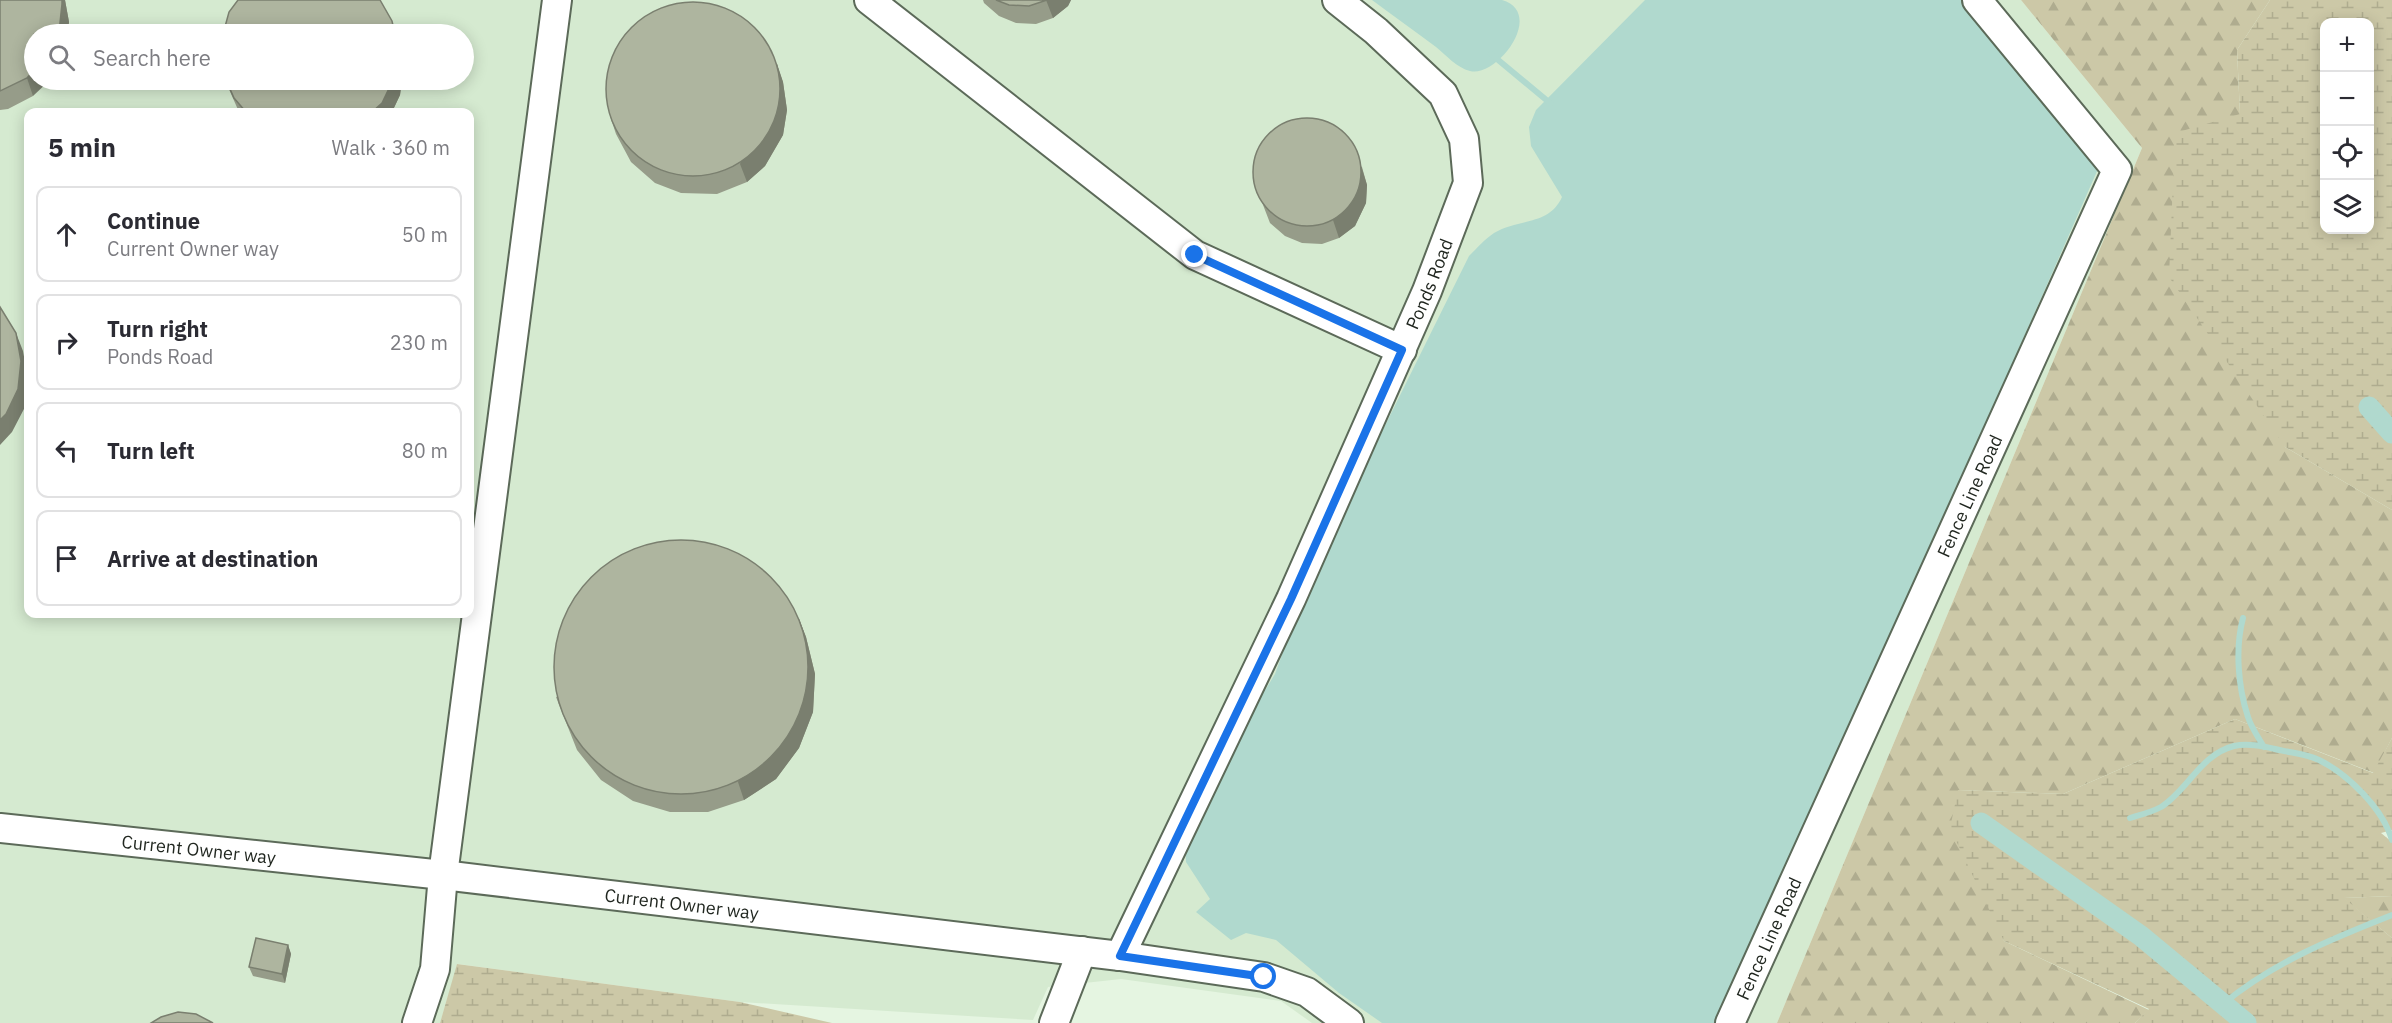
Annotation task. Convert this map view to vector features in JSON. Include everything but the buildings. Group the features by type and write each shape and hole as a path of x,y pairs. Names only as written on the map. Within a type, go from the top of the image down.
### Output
{"street":[{"path":"417,1023 435,969 443,875 557,0"},
{"path":"868,0 1195,255 1402,350"},
{"name":"Ponds Road","path":"1120,956 1291,599 1402,350 1468,183 1464,139 1443,94 1376,31 1337,0"},
{"name":"Fence Line Road","path":"1730,1023 2117,170 1977,0"},
{"name":"Current Owner way","path":"0,828 443,875 1120,956 1264,977 1307,992 1349,1023"},
{"path":"1054,1023 1082,951"}],"shaded area":[{"path":"0,0 2021,0 2142,148 1777,1023 1312,1023 1281,1001 1121,979 1048,987 1033,1020 740,1002 458,964 440,1023 0,1023"}],"green space":[{"path":"2021,0 2270,0 2237,50 2240,114 2285,447 2392,510 2392,738 2374,773 2235,719 2063,794 1958,790 2004,941 2149,1010 2135,1023 1777,1023 2142,148"},
{"path":"2270,0 2392,0 2392,510 2285,447 2169,277 2175,133 2240,114 2237,50"},
{"path":"2235,719 2373,773 2392,738 2392,830 2381,833 2392,842 2392,896 2344,898 2392,938 2392,1023 2135,1023 2149,1009 2004,941 1950,828 1958,790 2063,794"},
{"path":"2392,896 2392,938 2343,898"},
{"path":"457,964 740,1002 832,1023 440,1023"}],"water":[{"path":"1372,0 1502,0 1514,7 1519,18 1518,30 1513,43 1493,65 1481,70 1470,71 1456,64"},
{"path":"1645,0 1964,0 2098,169 1722,1023 1382,1023 1339,993 1276,940 1246,933 1231,940 1196,912 1210,899 1186,862 1185,845 1237,736 1275,674 1311,575 1469,256 1494,233 1549,213 1562,197 1531,146 1529,127 1536,110"}],"waterway":[{"path":"1491,54 1550,103"},
{"path":"2369,407 2392,433"},
{"path":"2243,618 2238,655 2242,693 2249,721 2264,747"},
{"path":"2130,818 2161,807 2179,792 2203,765 2222,750 2239,745 2255,745 2308,756 2330,766 2352,783 2373,805 2392,840"},
{"path":"1981,823 2141,936 2246,1023"},
{"path":"2223,1004 2242,989 2283,964 2325,943 2392,915"}],"route":[{"path":"1195,255 1402,350 1291,599 1120,956 1264,977"}]}
